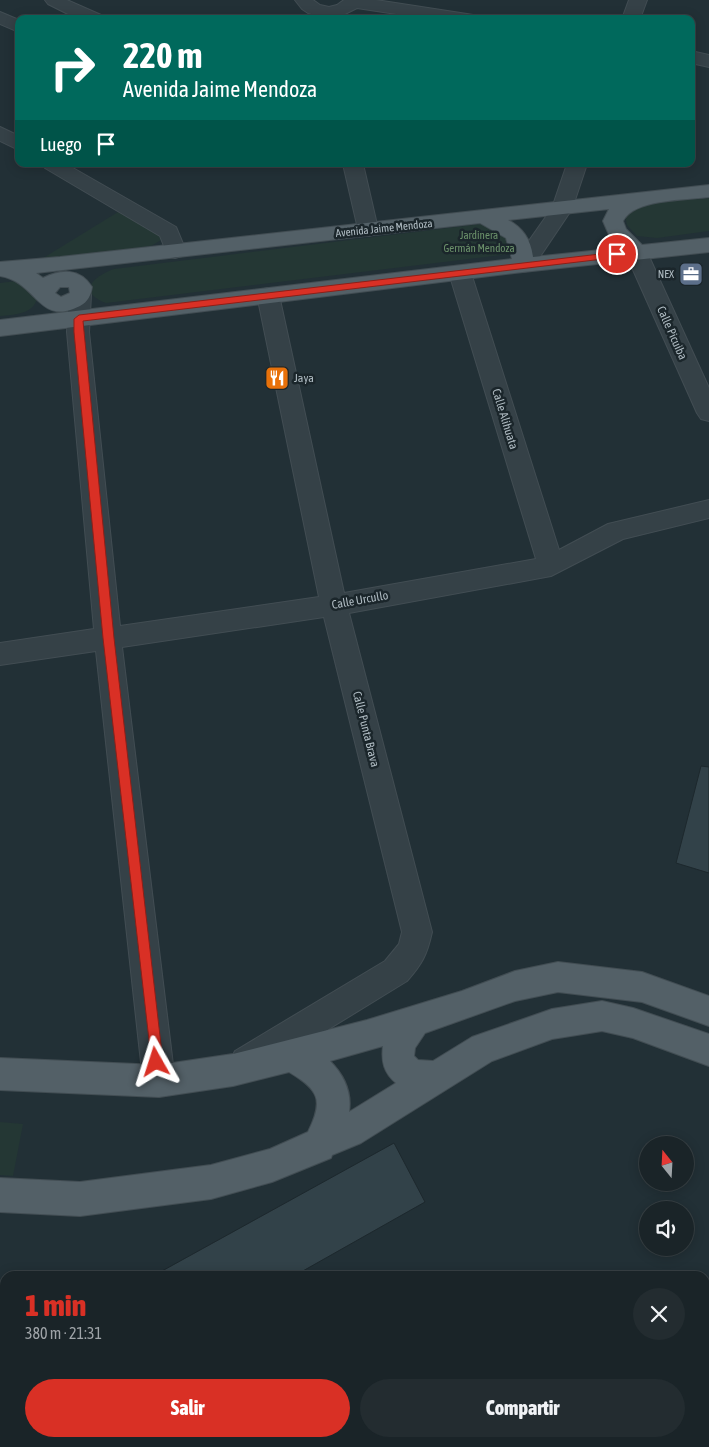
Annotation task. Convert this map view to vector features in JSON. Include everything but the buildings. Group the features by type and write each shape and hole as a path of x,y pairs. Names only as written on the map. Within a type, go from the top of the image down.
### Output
{"main road":[{"name":"Avenida Jaime Mendoza","path":"65,298 115,258 709,191"},
{"path":"636,200 618,211 613,221 617,232 636,252"},
{"path":"484,217 517,235 522,251 523,265"},
{"path":"0,328 65,298 268,295 709,245"},
{"path":"1,268 30,279 65,298"},
{"path":"1,268 65,298"},
{"path":"0,328 29,325 65,298"},
{"path":"0,1074 159,1081 233,1070 367,1036 414,1022 515,986 558,978 612,982 642,988 709,1011"},
{"path":"0,1195 80,1199 211,1182 272,1166 348,1131 482,1048 552,1024 602,1016 633,1023 646,1023 656,1015 657,1008 653,996 642,988"},
{"path":"414,1022 400,1042 397,1060 404,1071 415,1076 436,1077"},
{"path":"633,1023 709,1050"},
{"path":"292,1055 315,1068 328,1081 334,1104 331,1123 319,1146"}],"street":[{"path":"54,0 85,15"},
{"path":"304,0 309,7 320,15 345,9 354,1 442,15"},
{"path":"632,15 638,0"},
{"path":"0,17 15,24"},
{"path":"695,58 709,61"},
{"path":"0,133 15,142"},
{"path":"57,167 170,232 175,251"},
{"path":"354,167 368,229"},
{"path":"523,265 562,209 576,167"},
{"name":"Calle Picuiba","path":"636,252 709,414"},
{"name":"Calle Alihuata","path":"460,273 551,566"},
{"name":"Calle Punta Brava","path":"233,1070 396,971 413,951 417,932 334,605 268,295"},
{"path":"65,298 108,638 159,1081"},
{"name":"Calle Urcullo","path":"0,654 334,605 551,566 617,531 709,509"},
{"path":"340,1004 337,1020 342,1029 367,1036"},
{"path":"328,1081 326,1046 328,1029 340,1004"}],"green space":[{"path":"709,198 709,231 657,238 637,236 627,225 625,215 643,206 665,201"},
{"path":"118,212 157,232 161,240 151,246 40,260"},
{"name":"Jardinera Germán Mendoza","path":"481,224 498,229 515,246 510,254 106,303 97,299 90,289 91,284 95,280 114,269"},
{"path":"17,281 37,297 35,303 23,312 0,316 0,283"},
{"path":"0,1122 23,1124 13,1176 0,1175"}],"place":[{"name":"NEX","path":"691,274"},
{"name":"Jaya","path":"277,378"}],"route":[{"path":"156,1062 108,638 78,332 79,319 617,254"}]}
